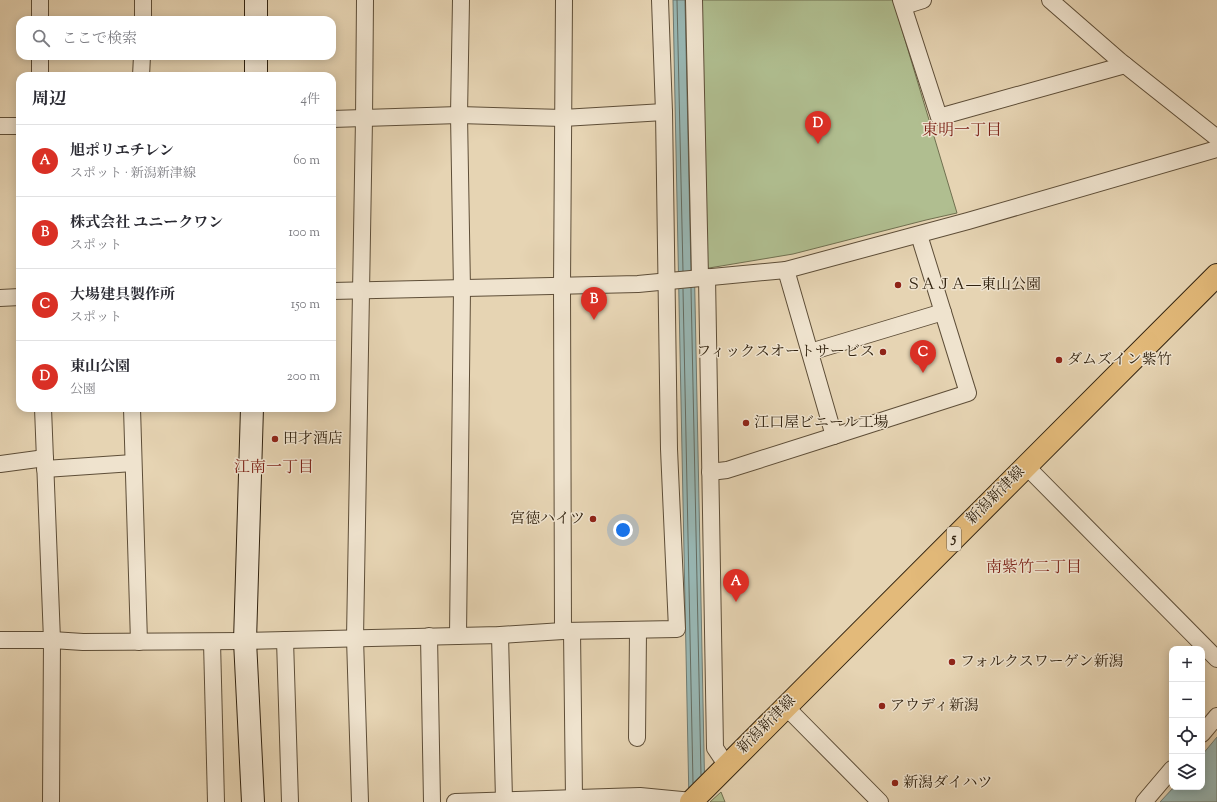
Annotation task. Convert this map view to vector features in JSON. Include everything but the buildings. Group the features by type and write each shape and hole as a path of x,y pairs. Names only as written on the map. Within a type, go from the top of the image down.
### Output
{"main road":[{"name":"新潟新津線","path":"692,801 1217,275"}],"street":[{"path":"40,0 40,16"},
{"path":"142,16 143,0"},
{"path":"256,0 256,16"},
{"path":"360,802 355,638 365,0"},
{"path":"458,636 462,289 459,115 461,0"},
{"path":"564,0 562,285 567,631 574,798"},
{"path":"0,640 52,640 83,642 212,642 677,629 669,449 664,112 660,0"},
{"path":"694,0 710,472 715,748 727,766"},
{"path":"923,0 902,3 939,117 1125,65"},
{"path":"1050,0 1125,65 1217,138"},
{"path":"40,60 40,72"},
{"path":"141,72 142,60"},
{"path":"256,60 256,72"},
{"path":"336,119 459,115 564,118 664,112"},
{"path":"0,126 16,126"},
{"path":"336,291 638,284 786,270 919,235 1217,149"},
{"path":"710,472 727,470 968,393 919,235"},
{"path":"786,270 834,436"},
{"path":"0,298 16,297"},
{"path":"810,352 943,312"},
{"path":"42,412 52,640 51,802"},
{"path":"132,412 139,642"},
{"path":"252,412 245,641 253,802"},
{"path":"0,464 134,463"},
{"path":"1026,466 1217,659"},
{"path":"637,738 638,630"},
{"path":"500,635 504,800"},
{"path":"429,636 432,802"},
{"path":"285,640 290,802"},
{"path":"212,642 216,802"},
{"path":"786,707 880,802"},
{"path":"1205,730 1217,716"},
{"path":"1144,802 1169,773"},
{"path":"454,802 640,796 692,801"}],"green space":[{"path":"698,0 893,0 957,213 793,254 703,269"},
{"path":"721,792 725,802 710,802"}],"water":[{"path":"673,0 689,0 705,802 689,802"},
{"path":"1217,737 1217,802 1160,802 1171,790 1205,790 1205,751"}],"place":[{"name":"東山公園","path":"818,144"},
{"name":"ＳＡＪＡ―東山公園","path":"898,285"},
{"name":"株式会社 ユニークワン","path":"594,320"},
{"name":"フィックスオートサービス","path":"883,352"},
{"name":"ダムズイン紫竹","path":"1059,360"},
{"name":"大場建具製作所","path":"923,373"},
{"name":"江口屋ビニール工場","path":"746,423"},
{"name":"田才酒店","path":"275,439"},
{"name":"宮徳ハイツ","path":"593,519"},
{"name":"旭ポリエチレン","path":"736,602"},
{"name":"フォルクスワーゲン新潟","path":"952,662"},
{"name":"アウディ新潟","path":"882,706"},
{"name":"新潟ダイハツ","path":"895,783"}],"district":[{"name":"東明一丁目","path":"962,131"},
{"name":"江南一丁目","path":"274,468"},
{"name":"南紫竹二丁目","path":"1034,568"}]}
